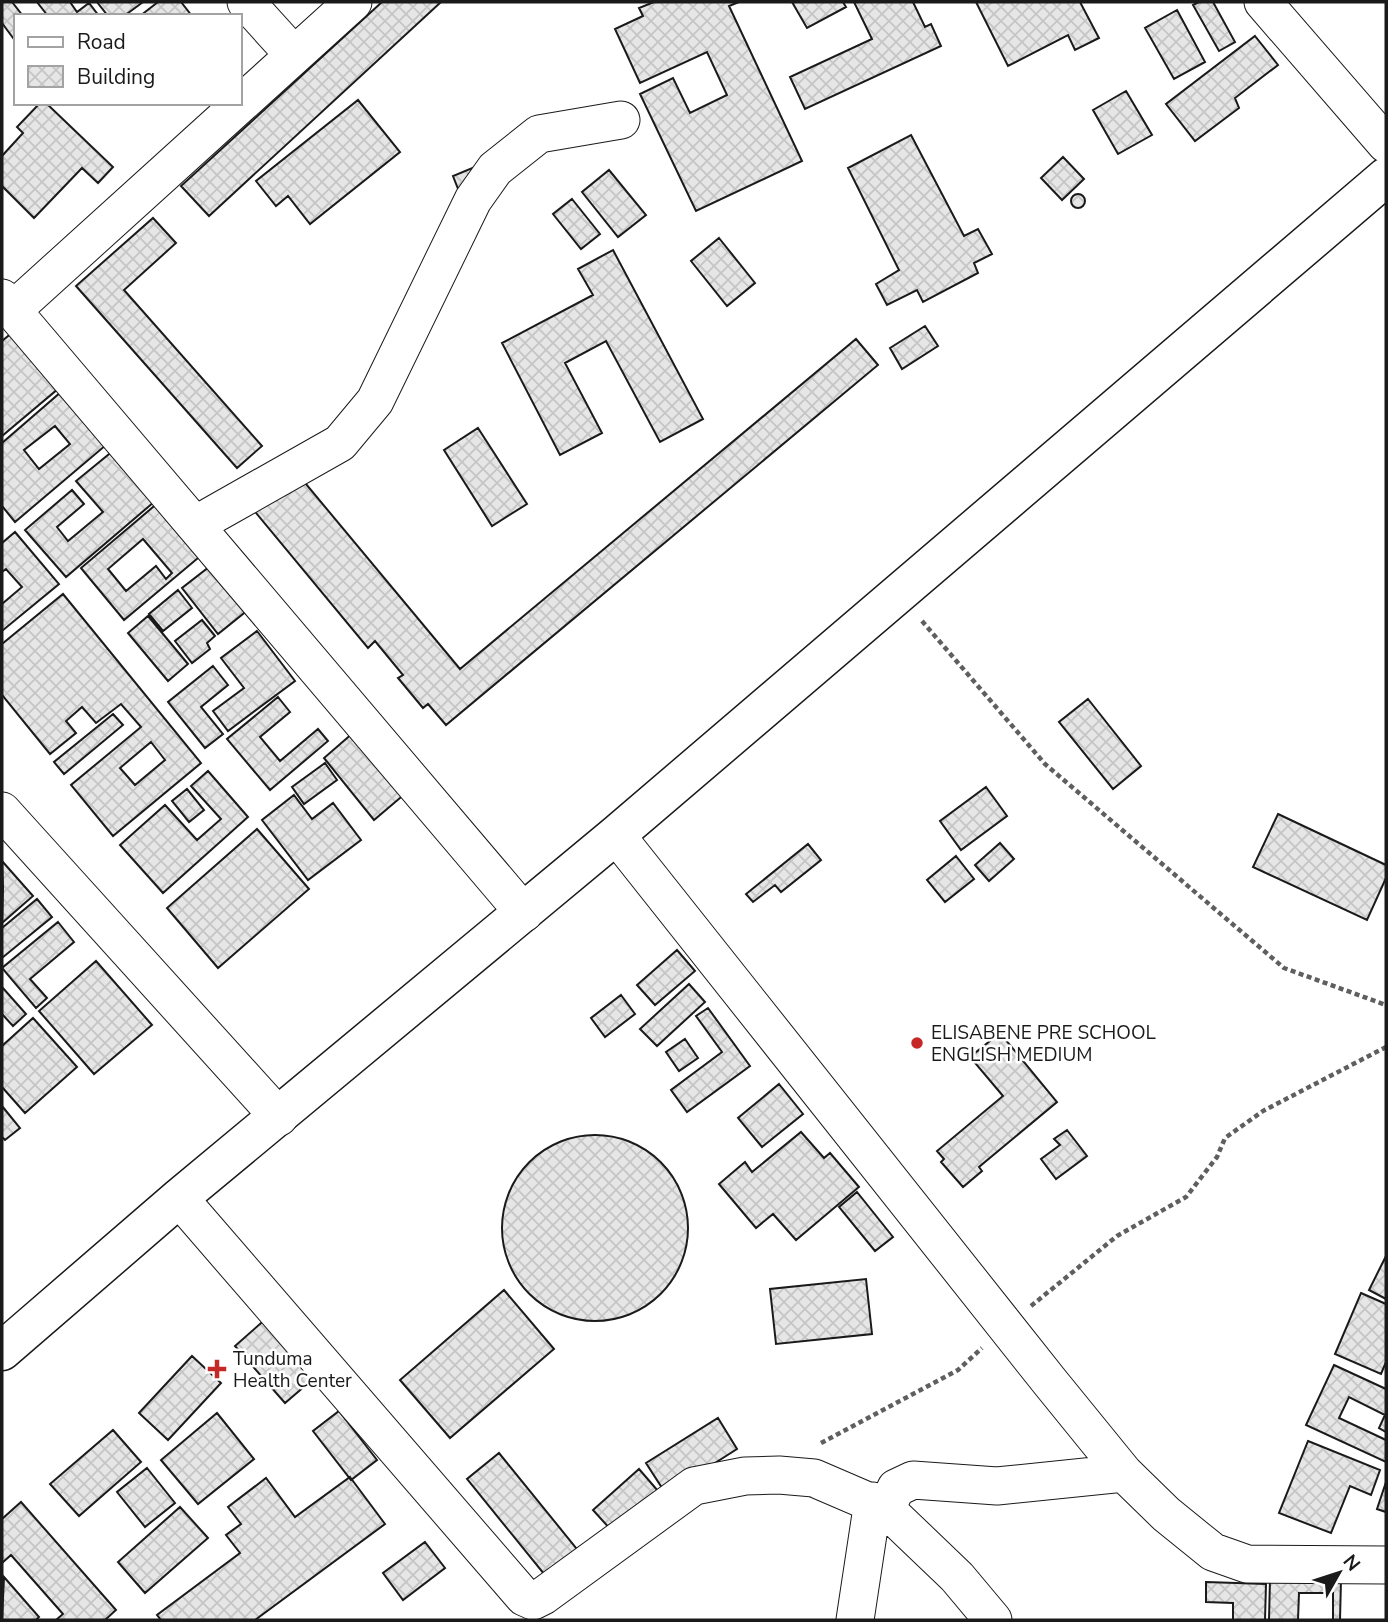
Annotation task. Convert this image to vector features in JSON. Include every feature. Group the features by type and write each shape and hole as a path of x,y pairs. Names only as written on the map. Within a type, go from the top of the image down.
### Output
{"highway":[{"path":"2,1351 179,1198 616,835 1386,177"}],"street":[{"path":"246,2 294,55"},
{"path":"242,100 353,2"},
{"path":"1263,2 1386,144"},
{"path":"236,105 7,304 524,913"},
{"path":"195,525 340,443 361,420 375,401 473,200 495,169 539,134 621,120"},
{"path":"2,811 279,1117"},
{"path":"616,835 1006,1328 1124,1473 1166,1514 1213,1552 1247,1564 1386,1565"},
{"path":"179,1198 524,1597 533,1601 542,1597 694,1486 745,1476 814,1478 879,1505 957,1577 993,1620"},
{"path":"855,1620 879,1505 896,1488 913,1480 997,1486 1124,1473"}],"path":[{"path":"916,614 1045,764 1284,968 1386,1005"},
{"path":"816,1446 958,1370 1117,1236 1186,1196 1217,1157 1225,1138 1263,1111 1386,1047"}],"building":[{"path":"2,2 12,2 21,14 14,14 14,39 2,23"},
{"path":"37,2 70,2 77,12 89,3 97,14 46,14"},
{"path":"97,2 143,2 127,14 106,14"},
{"path":"158,2 181,2 190,14 143,14"},
{"path":"382,2 441,2 209,216 181,186"},
{"path":"654,2 739,2 729,6 802,161 696,211 640,94 673,78 690,113 727,95 707,52 640,83 615,29 643,16 639,8"},
{"path":"792,2 843,2 846,7 807,28"},
{"path":"854,2 913,2 925,27 931,24 941,46 805,109 790,77 872,39"},
{"path":"976,2 1080,2 1099,38 1075,50 1068,35 1008,66"},
{"path":"1213,2 1235,42 1219,51 1193,5"},
{"path":"1177,10 1205,62 1174,79 1145,28"},
{"path":"1255,36 1278,65 1235,98 1239,108 1195,141 1166,104"},
{"path":"1126,91 1152,135 1118,154 1093,110"},
{"path":"358,100 400,152 310,224 288,196 276,206 256,181"},
{"path":"38,105 48,105 113,167 98,183 82,168 34,218 2,186 2,156 23,133 17,127"},
{"path":"911,135 964,236 978,229 992,254 974,263 978,273 923,302 917,290 887,305 876,284 899,270 848,168"},
{"path":"1063,157 1084,179 1062,200 1041,178"},
{"path":"482,164 462,199 453,176"},
{"path":"609,170 646,215 618,237 582,192"},
{"path":"1075,194 1081,194 1085,201 1081,208 1075,208 1071,204 1071,198"},
{"path":"572,199 600,234 581,249 553,214"},
{"path":"153,218 176,243 124,290 262,446 237,468 76,286"},
{"path":"719,238 755,283 727,306 691,261"},
{"path":"613,250 703,419 660,442 606,341 565,363 602,433 560,455 502,343 593,295 578,269"},
{"path":"925,326 938,346 902,369 890,348"},
{"path":"13,332 59,388 2,436 2,341"},
{"path":"856,339 878,365 446,725 428,704 423,708 398,678 403,675 375,641 368,648 242,496 286,460 460,669"},
{"path":"61,392 106,445 15,522 2,506 2,443","holes":["55,426 70,444 39,469 24,450"]},
{"path":"478,428 527,504 492,526 444,450"},
{"path":"119,446 161,496 66,577 25,530 72,490 84,504 57,527 68,541 103,512 76,481"},
{"path":"166,496 210,548 124,620 81,568","holes":["143,539 172,573 166,579 156,566 126,591 108,569"]},
{"path":"15,532 59,584 2,631 2,604 22,587 6,569 2,572 2,543"},
{"path":"218,560 254,605 218,634 182,588"},
{"path":"178,590 192,608 163,631 149,614"},
{"path":"63,594 201,763 113,836 71,785 141,727 121,704 96,723 82,707 66,721 76,733 50,754 2,695 2,644","holes":["151,742 165,760 135,785 120,768"]},
{"path":"148,616 188,664 168,681 128,633"},
{"path":"202,620 215,636 207,643 210,649 192,663 175,641"},
{"path":"257,631 295,681 228,731 213,711 244,688 221,658"},
{"path":"213,666 228,685 201,707 223,734 205,748 168,702"},
{"path":"278,697 290,712 260,737 280,761 318,729 328,741 270,790 227,739"},
{"path":"1088,699 1141,766 1113,789 1059,722"},
{"path":"113,714 123,725 64,774 54,762"},
{"path":"361,726 413,787 374,820 324,758"},
{"path":"325,763 337,780 304,804 292,787"},
{"path":"208,771 248,817 163,893 120,845 165,805 197,840 221,819 191,786"},
{"path":"986,787 1007,816 961,850 940,821"},
{"path":"187,789 204,810 189,822 172,801"},
{"path":"294,795 312,819 333,803 361,840 308,880 262,820"},
{"path":"1278,814 1386,865 1386,878 1367,920 1253,867"},
{"path":"257,829 309,889 218,968 167,908"},
{"path":"1000,843 1014,859 989,881 975,865"},
{"path":"808,844 821,860 781,892 775,885 753,902 746,894"},
{"path":"956,856 974,879 945,902 927,880"},
{"path":"2,861 33,896 2,923 3,888"},
{"path":"37,899 52,917 2,958 2,928"},
{"path":"58,922 74,942 30,979 47,998 36,1008 2,968"},
{"path":"677,950 695,971 655,1005 637,985"},
{"path":"96,961 152,1025 94,1074 39,1011"},
{"path":"689,984 705,1002 657,1046 640,1029"},
{"path":"2,987 26,1014 13,1026 2,1014"},
{"path":"621,995 635,1014 605,1037 591,1018"},
{"path":"708,1008 750,1066 687,1112 671,1090 722,1052 696,1016"},
{"path":"33,1018 77,1067 25,1113 2,1087 2,1046"},
{"path":"1000,1033 1057,1102 979,1167 982,1171 963,1187 941,1162 944,1159 937,1151 1003,1096 970,1057"},
{"path":"685,1039 698,1058 679,1071 666,1052"},
{"path":"779,1084 803,1114 762,1147 738,1118"},
{"path":"2,1106 20,1128 5,1140 2,1137"},
{"path":"1067,1130 1087,1156 1056,1179 1041,1159 1060,1145 1054,1139"},
{"path":"801,1132 824,1158 830,1153 859,1187 796,1240 773,1214 756,1228 719,1184 745,1162 752,1172"},
{"path":"595,1135 613,1136 631,1142 647,1150 661,1162 673,1176 681,1192 687,1210 687,1246 681,1264 673,1280 661,1294 647,1306 631,1314 613,1320 595,1321 577,1320 559,1314 543,1306 529,1294 517,1280 509,1264 503,1246 502,1228 503,1210 509,1192 517,1176 529,1162 543,1150 559,1142 577,1136"},
{"path":"857,1192 893,1237 875,1251 839,1207"},
{"path":"1386,1256 1386,1299 1369,1290"},
{"path":"866,1279 872,1334 776,1344 770,1289"},
{"path":"504,1290 554,1349 450,1438 400,1380"},
{"path":"1361,1293 1386,1304 1386,1362 1381,1374 1335,1354"},
{"path":"269,1316 319,1374 285,1403 235,1346"},
{"path":"192,1356 221,1383 168,1440 139,1413"},
{"path":"1334,1365 1386,1389 1386,1432 1379,1428 1385,1415 1349,1397 1339,1418 1386,1440 1386,1462 1306,1425"},
{"path":"339,1411 377,1460 351,1480 313,1431"},
{"path":"217,1413 254,1459 198,1504 161,1460"},
{"path":"718,1418 737,1449 666,1494 646,1463"},
{"path":"113,1430 141,1462 79,1516 50,1484"},
{"path":"1308,1441 1380,1470 1371,1495 1350,1486 1331,1533 1279,1513"},
{"path":"499,1453 585,1559 553,1585 467,1479"},
{"path":"147,1468 175,1503 145,1527 117,1492"},
{"path":"639,1469 658,1491 612,1531 593,1510"},
{"path":"350,1477 385,1524 255,1620 161,1620 157,1615 240,1553 226,1535 241,1524 228,1507 266,1478 295,1517"},
{"path":"1386,1482 1386,1512 1377,1509"},
{"path":"21,1502 116,1610 105,1620 56,1620 63,1614 11,1555 2,1563 2,1519"},
{"path":"180,1507 208,1538 145,1593 118,1562"},
{"path":"425,1542 445,1568 403,1600 383,1573"},
{"path":"4,1577 39,1617 36,1620 2,1620"},
{"path":"1270,1579 1341,1580 1340,1620 1333,1620 1333,1593 1299,1593 1298,1620 1269,1620"},
{"path":"1206,1582 1266,1584 1265,1620 1233,1620 1233,1603 1206,1602"}],"place":[{"name":"ELISABENE PRE SCHOOL ENGLISH MEDIUM","path":"917,1043"},
{"name":"Tunduma Health Center","path":"217,1369"}]}
